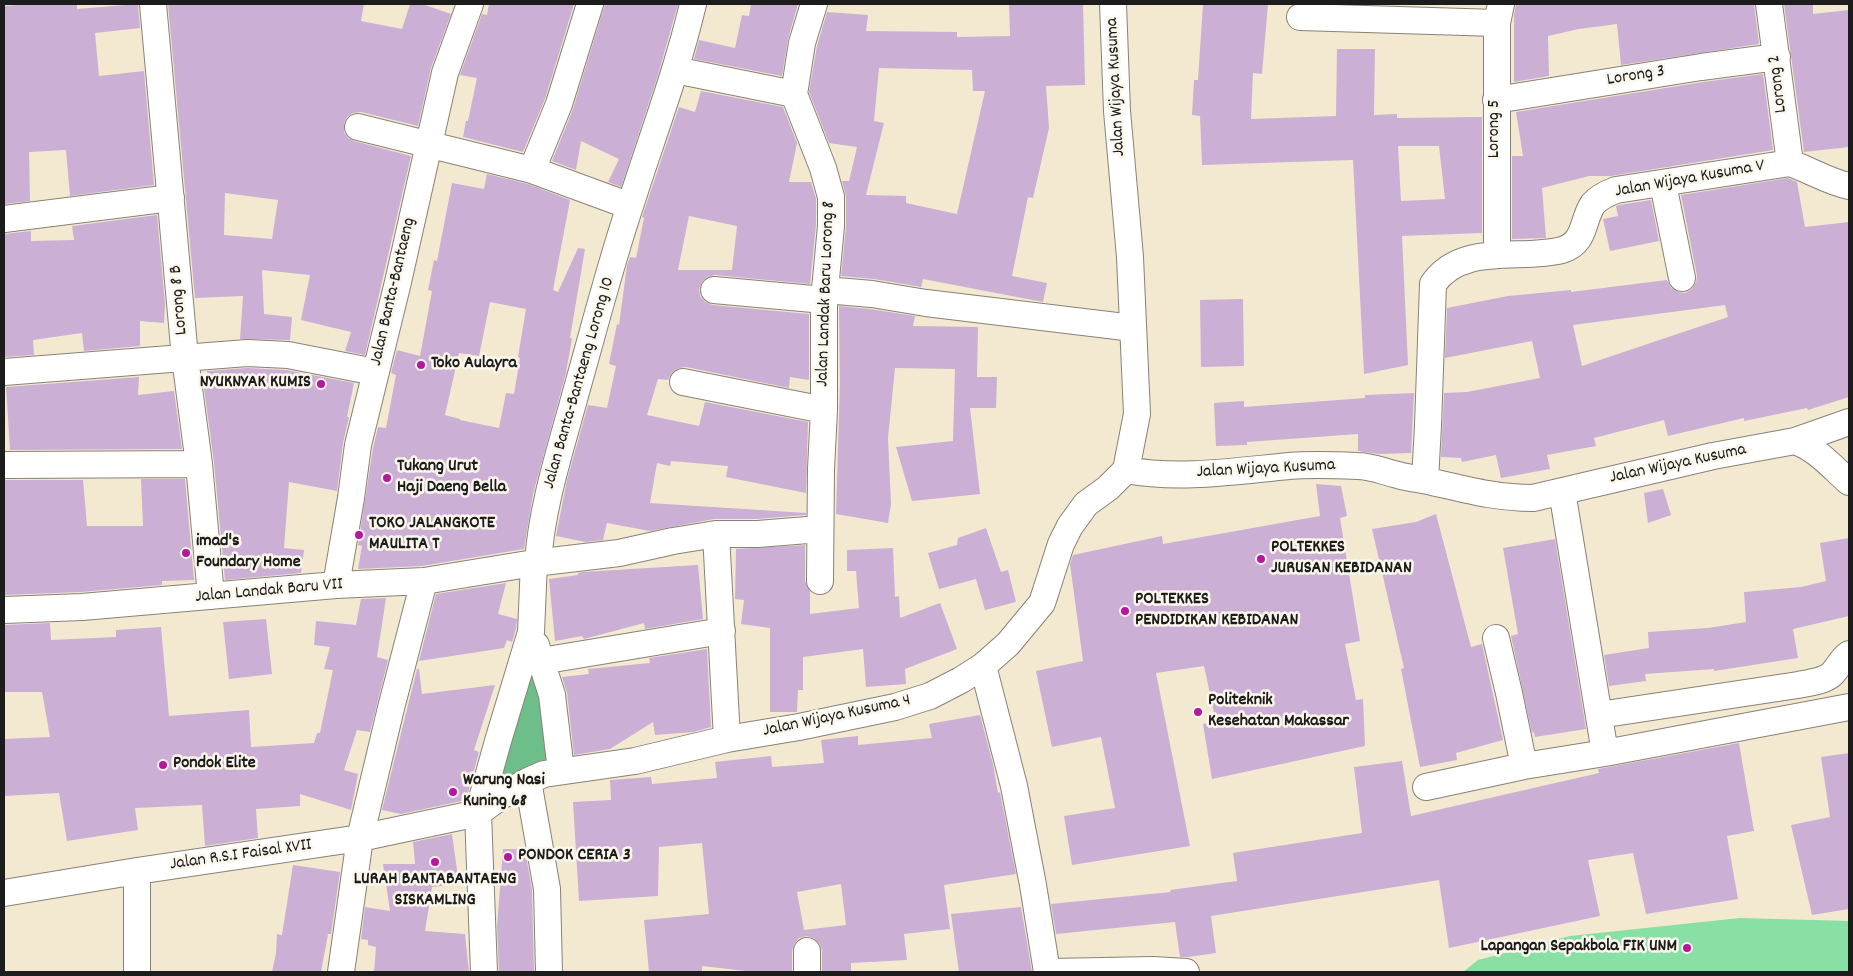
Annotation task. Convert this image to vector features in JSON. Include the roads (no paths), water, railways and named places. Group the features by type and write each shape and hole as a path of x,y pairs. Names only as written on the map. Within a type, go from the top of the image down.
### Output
{"street":[{"name":"Lorong 8 B","path":"153,4 185,358 199,464 211,596"},
{"name":"Jalan Banta-Bantaeng","path":"336,586 358,445 398,282 445,73 470,4"},
{"path":"532,170 559,104 590,4"},
{"name":"Jalan Banta-Bantaeng Lorong 10","path":"531,632 536,562 547,499 630,206 675,70 693,4"},
{"path":"675,70 794,94 802,43 814,4"},
{"name":"Jalan Wijaya Kusuma","path":"1113,4 1117,111 1130,257 1137,414 1126,470 1155,475 1174,475 1320,464 1359,466 1488,495 1533,498 1713,456 1794,440 1849,422"},
{"name":"Lorong 2","path":"1769,4 1790,163"},
{"path":"1300,17 1499,14"},
{"name":"Lorong 5","path":"1497,255 1496,100 1499,14"},
{"name":"Lorong 3","path":"1496,100 1692,68 1777,58"},
{"name":"Jalan Landak Baru Lorong 8","path":"794,94 832,197 824,295 824,410 820,581"},
{"path":"358,127 532,170 630,206"},
{"name":"Jalan Wijaya Kusuma V","path":"1425,480 1433,284 1444,270 1468,260 1497,255 1563,250 1578,240 1594,204 1603,196 1616,190 1790,163 1810,170 1828,180 1849,186"},
{"path":"1663,184 1682,278"},
{"path":"4,220 171,198"},
{"path":"714,290 824,295 872,294 926,303 1133,328"},
{"path":"4,372 247,353 288,354 375,372"},
{"path":"683,382 824,410"},
{"path":"1794,440 1806,445 1819,454 1849,482"},
{"path":"4,465 199,464"},
{"name":"Jalan Wijaya Kusuma 4","path":"478,813 500,796 528,780 561,771 635,761 727,739 895,708 930,696 961,680 983,666 1008,644 1042,603 1061,544 1070,526 1086,504 1108,488 1126,470"},
{"path":"1562,491 1605,753"},
{"path":"536,562 619,553 673,540 716,534 758,534 820,529"},
{"path":"716,534 727,739"},
{"name":"Jalan Landak Baru VII","path":"4,610 82,607 336,586 424,581 536,562"},
{"path":"341,972 360,838 424,581"},
{"path":"541,661 722,631"},
{"path":"531,632 552,695 561,771"},
{"path":"484,972 478,813 531,632"},
{"path":"1496,638 1510,693 1524,766"},
{"path":"1599,715 1821,680 1832,674 1840,660 1849,654"},
{"path":"983,666 1015,794 1047,972"},
{"path":"1426,787 1524,766 1605,753 1849,707"},
{"path":"528,780 547,889 549,972"},
{"name":"Jalan R.S.I Faisal XVII","path":"4,893 360,838 478,813"},
{"path":"137,871 137,972"},
{"path":"1051,972 1153,970 1186,972"}],"place":[{"name":"Toko Aulayra","path":"421,365"},
{"name":"NYUKNYAK KUMIS","path":"321,384"},
{"name":"Tukang Urut Haji Daeng Bella","path":"387,478"},
{"name":"TOKO JALANGKOTE MAULITA T","path":"359,535"},
{"name":"imad's Foundary Home","path":"186,553"},
{"name":"POLTEKKES JURUSAN KEBIDANAN","path":"1261,559"},
{"name":"POLTEKKES PENDIDIKAN KEBIDANAN","path":"1125,611"},
{"name":"Politeknik Kesehatan Makassar","path":"1198,712"},
{"name":"Pondok Elite","path":"163,765"},
{"name":"Warung Nasi Kuning 68","path":"453,792"},
{"name":"PONDOK CERIA 3","path":"508,857"},
{"name":"LURAH BANTABANTAENG SISKAMLING","path":"435,862"},
{"name":"Lapangan Sepakbola FIK UNM","path":"1687,948"}]}
